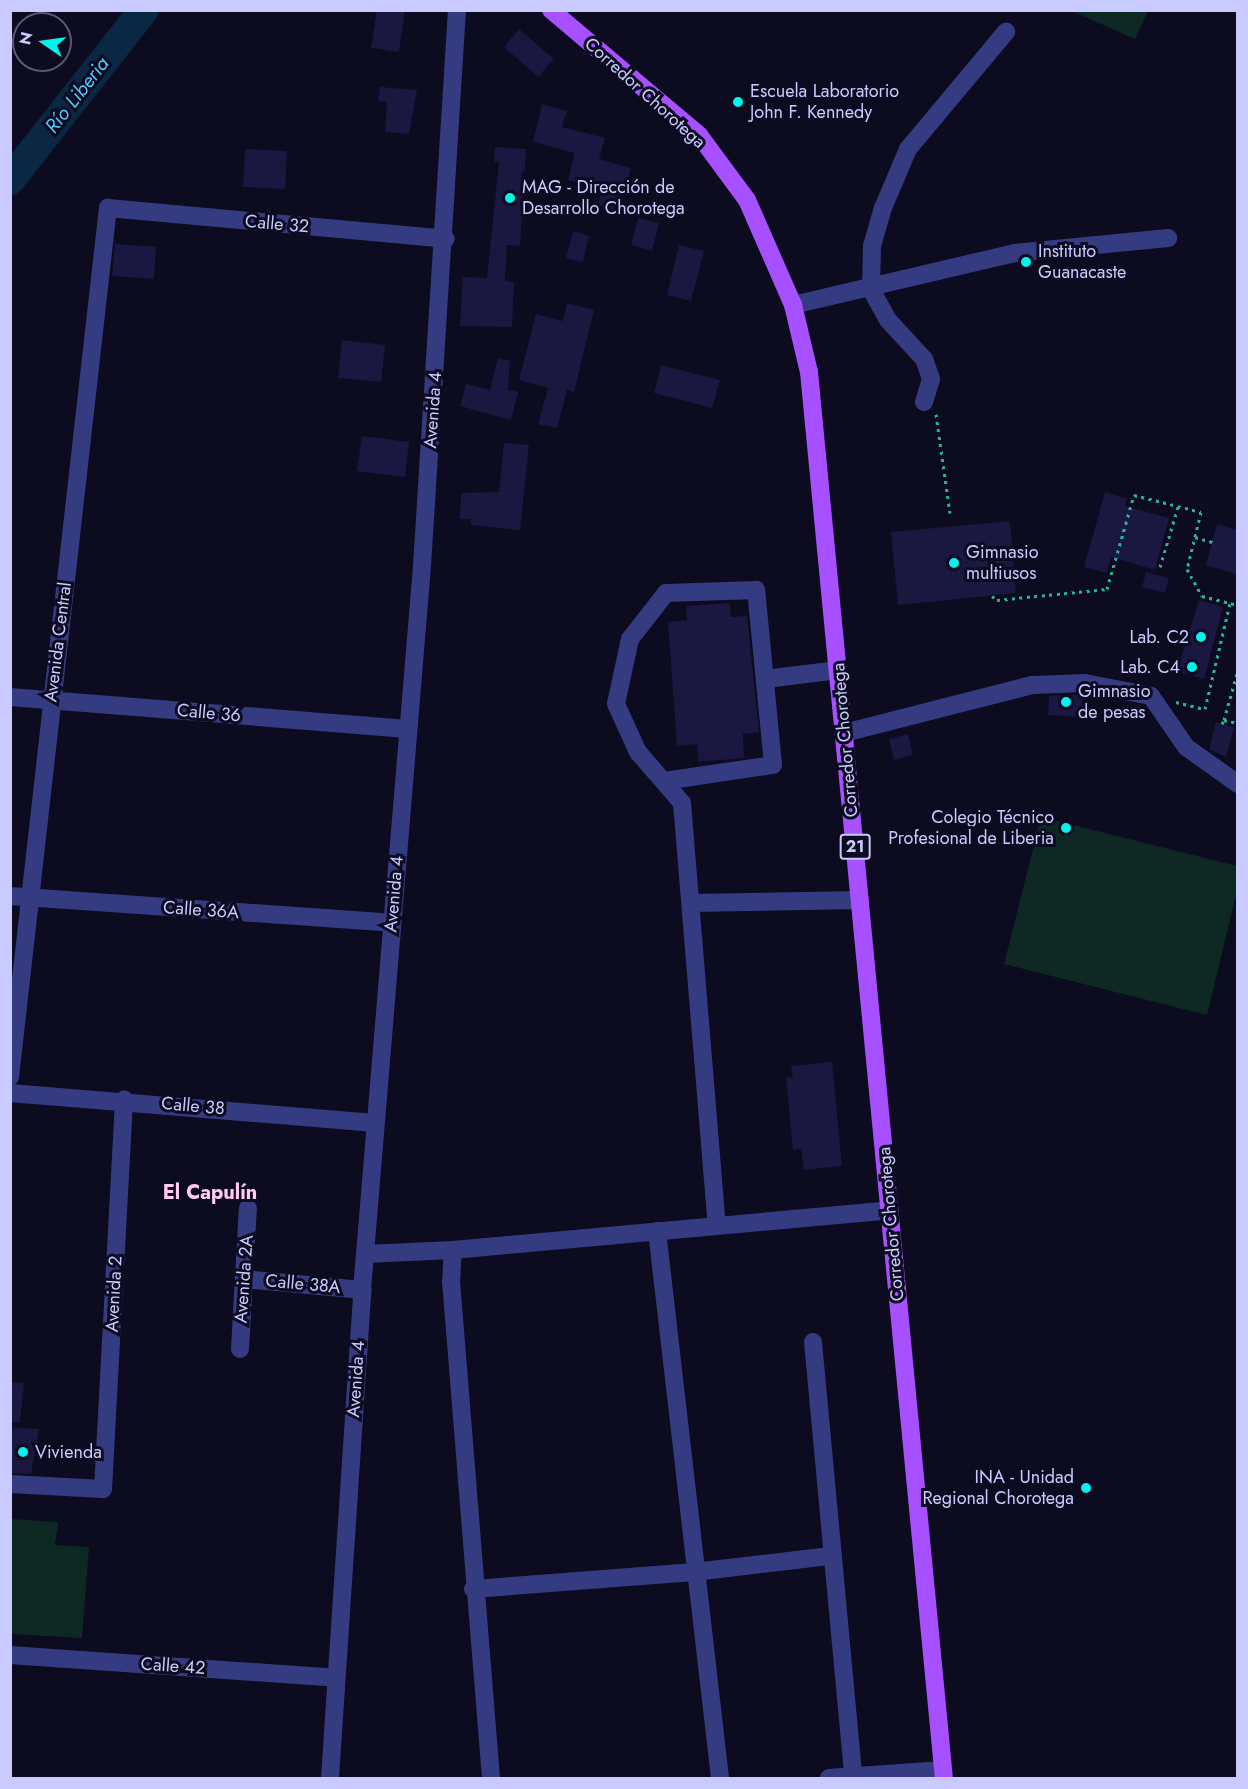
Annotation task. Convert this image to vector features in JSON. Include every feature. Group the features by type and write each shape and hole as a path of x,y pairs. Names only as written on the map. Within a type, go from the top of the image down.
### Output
{"main road":[{"name":"Corredor Chorotega","path":"551,10 699,135 747,200 792,306 809,372 943,1774"}],"street":[{"name":"Avenida 4","path":"330,1779 362,1290 446,239 457,10"},
{"path":"930,404 931,379 924,359 888,320 871,289 872,246 883,208 908,149 1006,32"},
{"name":"Calle 32","path":"108,208 446,239"},
{"name":"Avenida Central","path":"10,1077 19,897 51,700 108,208"},
{"path":"792,306 1015,253 1168,238"},
{"path":"664,781 773,765 756,590 666,593 630,639 616,704 638,752 682,803 717,1226"},
{"path":"765,679 838,670"},
{"path":"844,732 1032,685 1085,683 1151,696 1186,747 1238,784"},
{"name":"Calle 36","path":"10,697 407,729"},
{"name":"Calle 36A","path":"19,897 392,923"},
{"path":"691,903 860,900"},
{"name":"Calle 38","path":"10,1093 124,1100 375,1123"},
{"name":"Avenida 2","path":"10,1484 103,1489 124,1100"},
{"name":"Avenida 2A","path":"240,1349 248,1208"},
{"path":"365,1254 453,1250 890,1210"},
{"path":"657,1232 694,1572 720,1779"},
{"path":"453,1250 451,1283 473,1589 490,1779"},
{"name":"Calle 38A","path":"244,1279 362,1290"},
{"path":"813,1342 853,1777"},
{"path":"473,1589 694,1572 831,1556"},
{"name":"Calle 42","path":"10,1655 336,1678"},
{"path":"829,1779 943,1774"}],"path":[{"path":"930,404 950,513"},
{"path":"992,596 997,600 1107,589 1134,495 1200,512 1187,569 1202,596 1238,605"},
{"path":"1160,567 1178,507"},
{"path":"1195,537 1213,542"},
{"path":"1151,696 1205,709 1230,603"},
{"path":"1238,670 1223,722 1238,723"}],"green space":[{"path":"1148,10 1135,39 1072,11"},
{"path":"1041,817 1237,866 1237,891 1207,1015 1004,964"},
{"path":"10,1519 58,1522 55,1545 89,1547 82,1638 11,1634"}],"building":[{"path":"377,10 405,10 399,52 371,48"},
{"path":"519,29 554,59 538,77 504,47"},
{"path":"380,87 417,90 409,134 385,132 387,102 378,101"},
{"path":"542,104 567,111 562,127 605,138 599,159 631,168 619,212 598,206 602,189 568,180 575,153 533,142"},
{"path":"495,147 526,149 520,246 507,245 505,281 514,282 512,327 460,326 463,277 487,278 499,162 494,162"},
{"path":"245,149 287,151 285,189 243,187"},
{"name":"MAG - Dirección de Desarrollo Chorotega","path":"638,218 659,223 652,251 631,245"},
{"name":"MAG - Dirección de Desarrollo Chorotega","path":"573,231 589,236 583,262 566,258"},
{"path":"115,244 156,247 154,279 112,276"},
{"name":"MAG - Dirección de Desarrollo Chorotega","path":"679,245 704,251 691,301 667,295"},
{"path":"567,303 594,310 574,392 567,390 557,428 538,424 548,388 519,380 536,314 563,321"},
{"path":"342,340 385,345 381,382 338,378"},
{"path":"498,358 510,361 508,390 518,392 511,420 460,406 466,384 490,390"},
{"path":"661,365 720,380 712,408 654,393"},
{"path":"362,436 409,442 405,477 357,471"},
{"path":"504,443 529,445 520,530 471,525 471,519 460,519 461,493 499,492"},
{"path":"1105,492 1127,499 1125,506 1169,518 1155,570 1111,557 1107,573 1084,567"},
{"name":"Gimnasio multiusos","path":"1010,521 1016,593 898,605 891,532"},
{"path":"1217,524 1238,530 1236,574 1206,565"},
{"path":"1146,572 1169,578 1165,593 1142,587"},
{"path":"1199,600 1223,607 1204,679 1177,672"},
{"path":"730,603 731,617 747,616 759,732 743,734 744,758 698,762 697,744 677,746 668,622 687,620 686,606"},
{"name":"Gimnasio de pesas","path":"1083,694 1081,717 1048,715 1049,696"},
{"path":"1216,722 1234,727 1226,757 1209,749"},
{"path":"908,734 913,755 894,760 889,739"},
{"path":"832,1062 842,1166 804,1170 801,1149 793,1150 786,1078 793,1077 791,1066"},
{"name":"Vivienda","path":"10,1382 24,1383 20,1422 10,1422"},
{"name":"Vivienda","path":"10,1427 39,1429 31,1474 10,1473"}],"waterway":[{"name":"Río Liberia","path":"10,180 144,10"}],"place":[{"name":"Escuela Laboratorio John F. Kennedy","path":"738,102"},
{"name":"MAG - Dirección de Desarrollo Chorotega","path":"510,198"},
{"name":"Instituto Guanacaste","path":"1026,262"},
{"name":"Gimnasio multiusos","path":"954,563"},
{"name":"Lab. C2","path":"1201,637"},
{"name":"Lab. C4","path":"1192,667"},
{"name":"Gimnasio de pesas","path":"1066,702"},
{"name":"Colegio Técnico Profesional de Liberia","path":"1066,828"},
{"name":"Vivienda","path":"23,1452"},
{"name":"INA - Unidad Regional Chorotega","path":"1086,1488"}],"district":[{"name":"El Capulín","path":"210,1192"}]}
